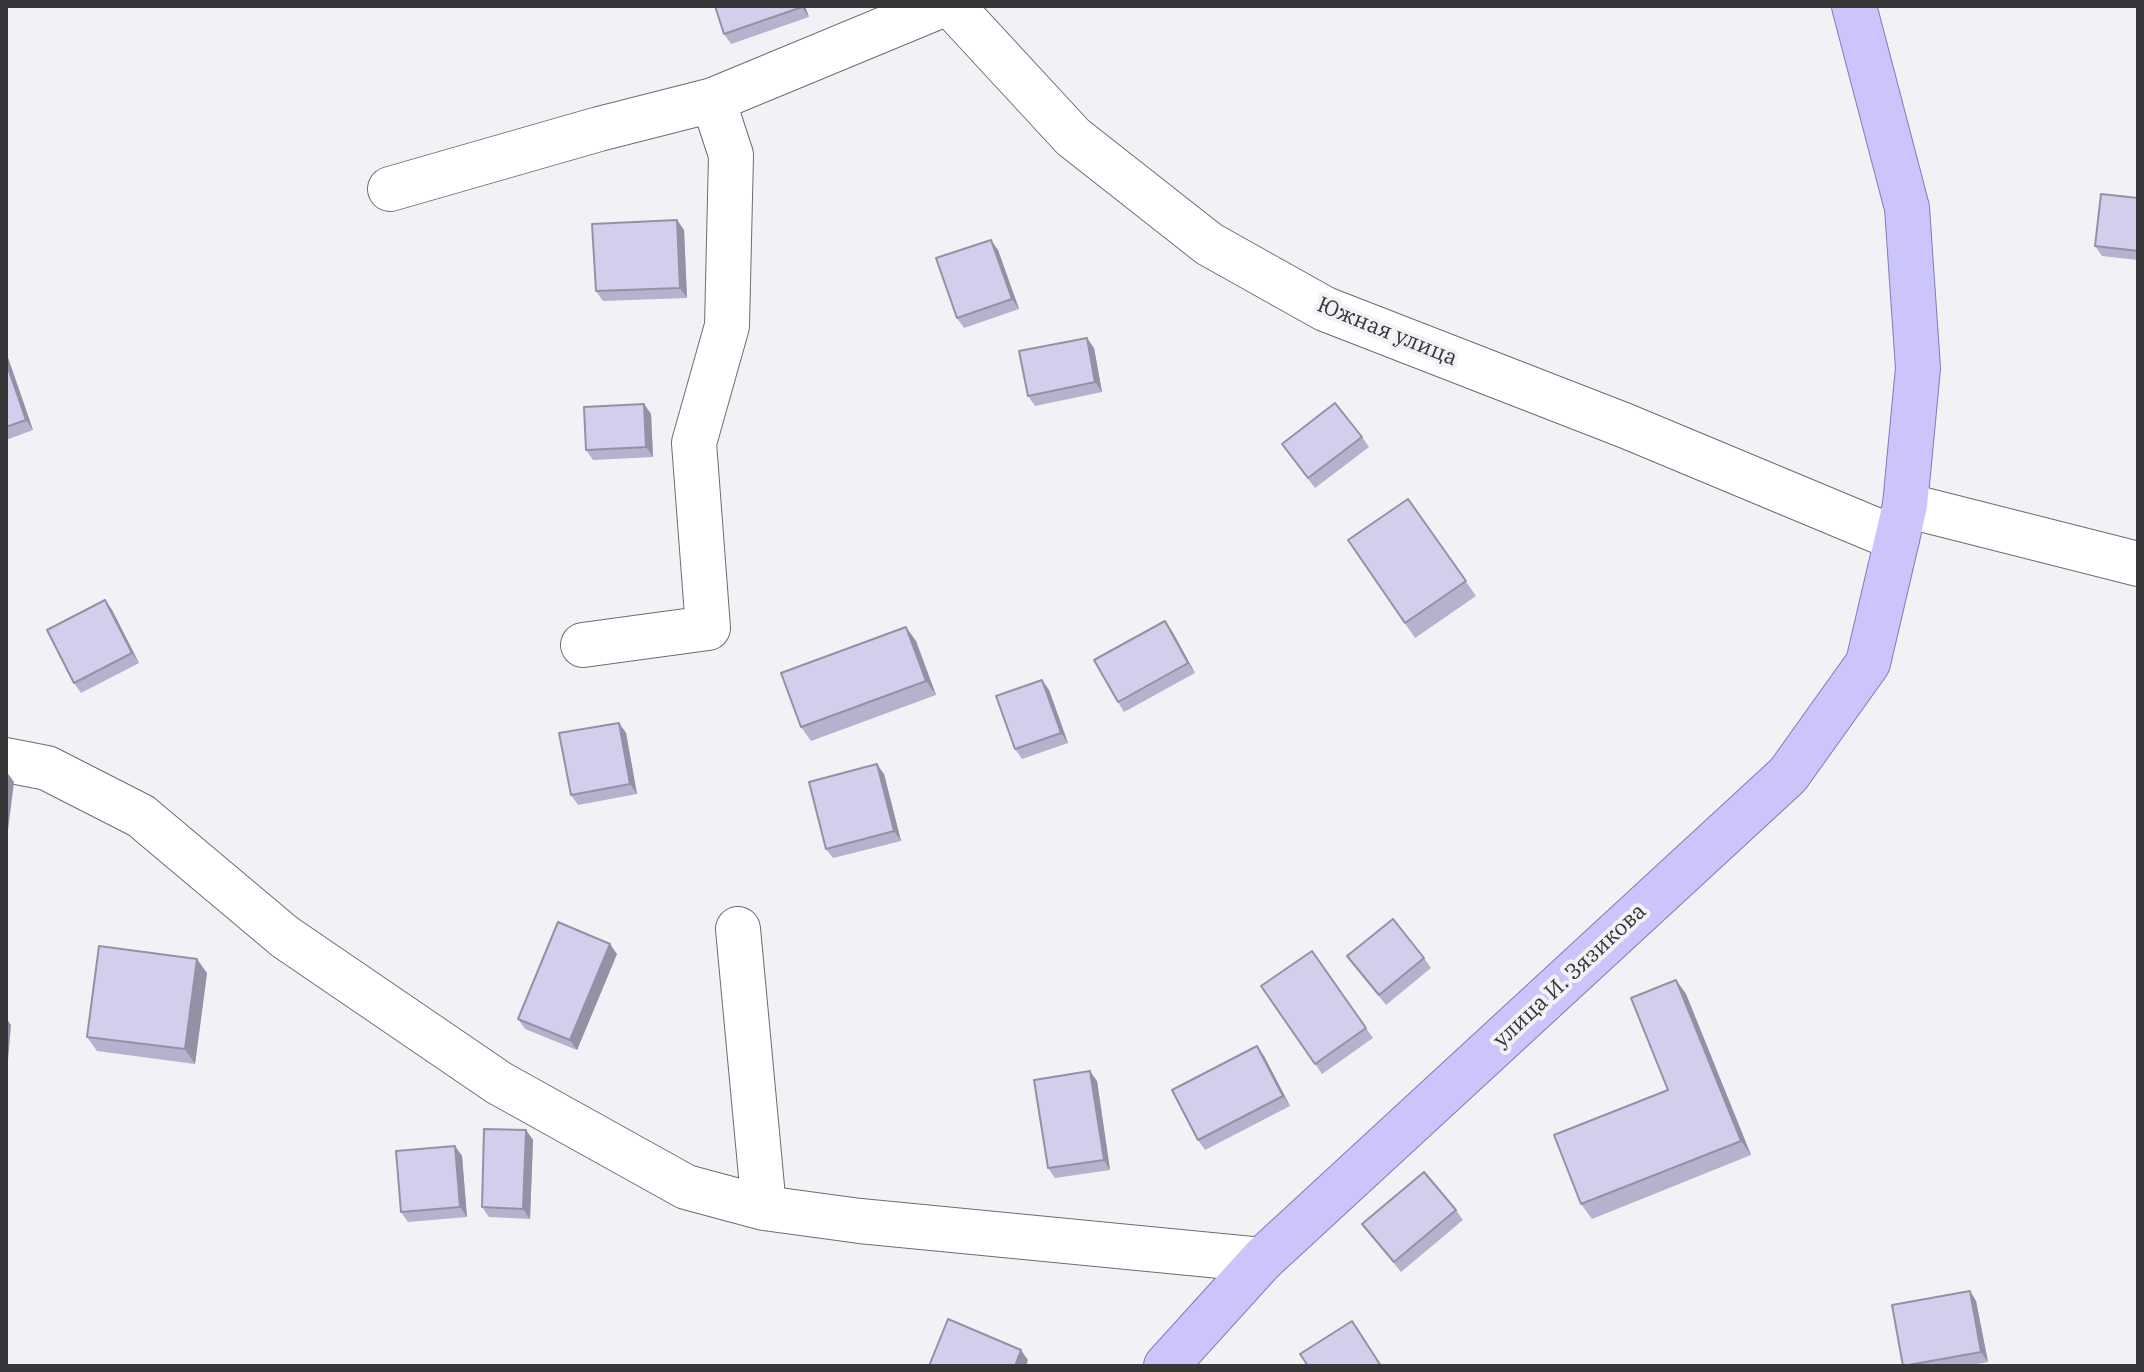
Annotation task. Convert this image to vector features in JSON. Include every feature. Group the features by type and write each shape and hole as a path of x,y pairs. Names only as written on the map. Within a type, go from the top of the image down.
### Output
{"main road":[{"name":"улица И. Зязикова","path":"1166,1366 1262,1260 1788,775 1868,663 1901,522 1918,368 1907,208 1854,6"}],"street":[{"path":"390,189 713,100 940,6"},
{"name":"Южная улица","path":"952,6 1073,137 1209,244 1325,309 1626,426 1901,522 2138,564"},
{"path":"583,645 708,628 694,443 727,326 731,155 713,100"},
{"path":"6,760 47,768 141,816 285,937 499,1083 686,1187 764,1208 860,1221 1262,1260"},
{"path":"738,929 764,1208"}],"building":[{"path":"715,6 802,6 802,7 724,34"},
{"path":"2101,194 2138,198 2138,251 2095,246"},
{"path":"677,220 680,288 596,291 592,224"},
{"path":"991,240 1012,299 957,318 936,258"},
{"path":"1087,338 1095,382 1028,396 1019,351"},
{"path":"6,362 26,420 6,427"},
{"path":"1335,403 1362,437 1308,478 1282,444"},
{"path":"644,404 646,447 586,450 584,407"},
{"path":"1408,499 1466,581 1405,623 1348,540"},
{"path":"105,600 132,653 74,683 47,630"},
{"path":"1165,621 1188,663 1118,702 1094,660"},
{"path":"906,627 926,681 801,727 781,673"},
{"path":"1042,680 1061,733 1015,749 996,696"},
{"path":"619,723 630,784 571,795 559,733"},
{"path":"877,764 894,831 826,849 809,782"},
{"path":"1393,919 1424,958 1379,995 1347,956"},
{"path":"558,922 610,944 570,1040 518,1019"},
{"path":"99,946 197,959 185,1049 87,1037"},
{"path":"1312,951 1366,1028 1315,1064 1261,986"},
{"path":"1676,980 1741,1141 1581,1204 1554,1135 1668,1090 1631,998"},
{"path":"1257,1046 1283,1096 1198,1140 1172,1090"},
{"path":"1090,1071 1104,1160 1048,1168 1034,1080"},
{"path":"484,1129 526,1130 523,1209 482,1207"},
{"path":"455,1146 460,1207 401,1212 396,1151"},
{"path":"1424,1172 1456,1210 1394,1262 1362,1224"},
{"path":"1970,1291 1981,1352 1903,1366 1892,1305"},
{"path":"948,1319 1021,1350 1015,1366 929,1366"},
{"path":"1352,1321 1381,1366 1308,1366 1300,1354"}]}
